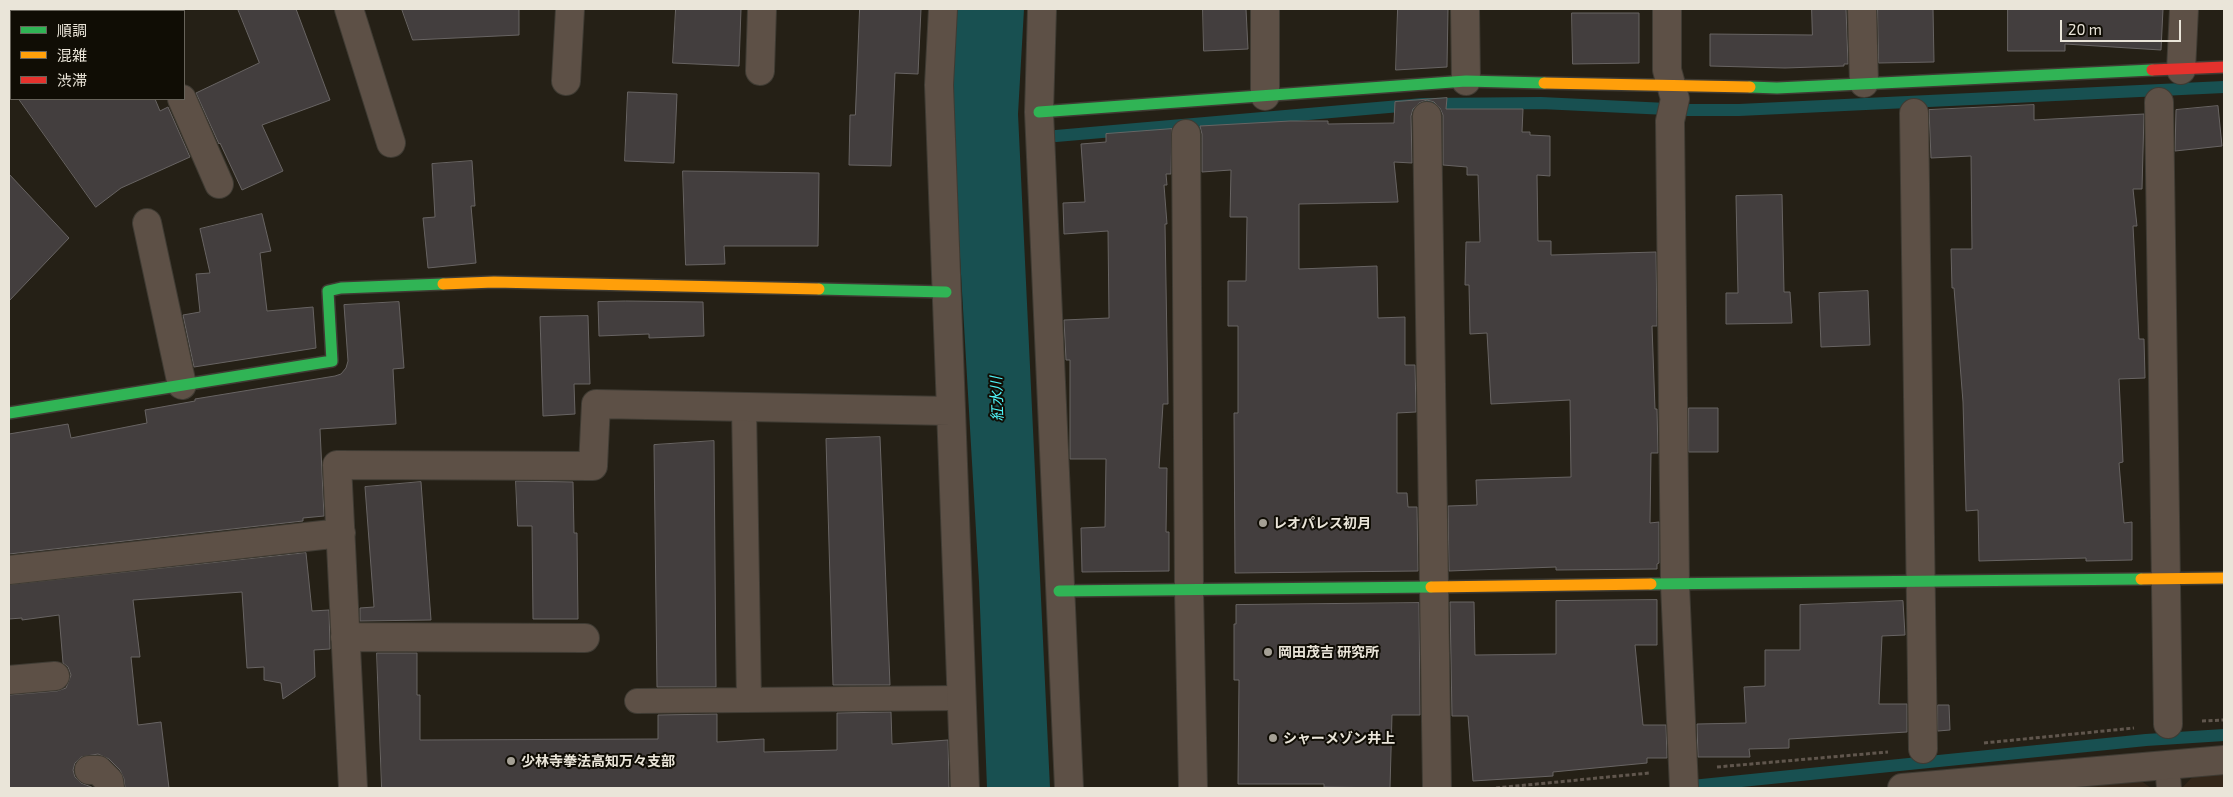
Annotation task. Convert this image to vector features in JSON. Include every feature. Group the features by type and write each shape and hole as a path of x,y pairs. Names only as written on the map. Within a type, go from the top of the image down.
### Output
{"street":[{"path":"349,9 391,143"},
{"path":"566,81 570,9"},
{"path":"760,71 762,9"},
{"path":"943,9 939,85 965,788"},
{"path":"1042,9 1039,112 1069,788"},
{"path":"1265,9 1265,96"},
{"path":"1466,9 1466,81"},
{"path":"1667,9 1667,70 1672,100 1675,585 1683,778"},
{"path":"1862,9 1864,83"},
{"path":"2181,70 2184,9"},
{"path":"1039,112 1466,81 1672,100 1777,88 2224,67"},
{"path":"182,100 219,184"},
{"path":"2159,102 2168,724"},
{"path":"1914,113 1924,749"},
{"path":"1427,116 1437,788"},
{"path":"1186,134 1189,590 1193,788"},
{"path":"147,223 182,386"},
{"path":"9,413 332,361 328,291 342,288 494,282 946,292"},
{"path":"353,788 337,465 593,466 596,404 950,411"},
{"path":"9,570 341,533"},
{"path":"1059,591 2224,578"},
{"path":"346,637 585,638"},
{"path":"9,680 55,676"},
{"path":"1902,788 2168,776 2224,760"},
{"path":"89,770 98,770 109,781 110,788"}],"lane":[{"path":"744,407 749,700"},
{"path":"637,701 962,698"}],"path":[{"path":"1496,788 1683,778 1924,749 2224,720"}],"shaded area":[{"path":"2224,772 2224,788 2182,788 2195,774"},
{"path":"2140,780 2151,788 2047,788"}],"water":[{"name":"紅水川","path":"956,9 1024,9 1018,114 1050,788 987,788 979,582 951,103"}],"building":[{"path":"238,9 296,9 330,100 262,125 283,171 242,190 196,93 259,63"},
{"path":"402,9 519,9 519,35 413,40"},
{"path":"676,9 741,9 739,66 673,63"},
{"path":"860,9 921,9 918,74 895,73 891,166 849,165 850,115 855,115"},
{"path":"1203,9 1246,9 1248,49 1204,51"},
{"path":"1398,9 1448,9 1447,67 1396,70"},
{"path":"1812,9 1846,9 1848,64 1844,64 1844,66 1785,68 1710,66 1710,34 1812,35"},
{"path":"1878,9 1933,9 1934,62 1879,63"},
{"path":"2008,9 2163,9 2161,50 2065,44 2065,51 2008,51"},
{"path":"1572,13 1639,13 1639,63 1573,64"},
{"path":"628,92 677,94 674,163 625,161"},
{"path":"1447,98 1446,109 1523,109 1522,132 1530,132 1530,135 1550,136 1550,176 1537,175 1538,241 1551,241 1551,255 1656,252 1657,326 1652,326 1658,453 1651,453 1650,523 1659,522 1659,563 1657,564 1657,569 1556,570 1556,567 1449,571 1448,506 1477,505 1476,480 1571,477 1570,400 1491,404 1487,333 1470,334 1469,285 1465,285 1466,242 1480,242 1478,175 1467,175 1467,167 1443,165 1443,115 1440,108 1434,102 1427,100 1419,103 1413,109 1411,116 1412,163 1394,162 1398,202 1299,204 1299,269 1377,266 1378,318 1405,317 1405,365 1415,365 1416,412 1397,413 1397,493 1407,493 1408,507 1417,507 1418,571 1235,573 1234,413 1238,413 1238,326 1228,326 1228,281 1246,281 1247,217 1230,217 1231,170 1202,172 1202,134 1200,126 1290,121 1328,121 1328,124 1394,123 1395,102"},
{"path":"20,100 155,100 160,111 168,107 190,157 121,188 96,207"},
{"path":"2034,105 2034,120 2144,114 2142,189 2133,189 2137,226 2133,226 2139,339 2144,339 2145,378 2119,379 2123,462 2119,463 2124,523 2132,522 2132,560 2086,561 2086,558 1979,561 1978,510 1966,511 1963,402 1954,288 1952,288 1951,249 1972,249 1971,156 1931,158 1929,110"},
{"path":"2218,106 2222,146 2175,151 2176,110"},
{"path":"1172,129 1171,174 1166,174 1167,185 1164,185 1167,224 1165,224 1168,404 1163,404 1159,468 1167,468 1166,532 1169,532 1169,571 1082,572 1081,528 1105,527 1106,459 1070,459 1070,360 1066,360 1064,320 1109,318 1108,231 1064,234 1063,203 1085,202 1081,144 1106,142 1106,134"},
{"path":"472,161 475,206 471,206 476,263 428,268 423,218 435,217 432,164"},
{"path":"683,171 819,173 818,246 724,246 725,264 686,265"},
{"path":"9,174 69,238 9,301"},
{"path":"1782,195 1784,292 1790,292 1792,323 1726,324 1726,293 1738,293 1736,196"},
{"path":"262,214 271,251 260,253 267,311 313,307 316,348 194,367 183,315 200,312 196,274 210,273 200,229"},
{"path":"1868,291 1870,345 1821,347 1819,293"},
{"path":"399,302 404,368 393,369 396,424 320,429 324,516 303,518 303,521 9,554 9,434 68,424 71,438 147,423 145,410 195,401 195,399 341,374 346,368 348,361 344,305"},
{"path":"598,302 703,302 704,336 649,338 649,334 599,336"},
{"path":"588,316 590,384 574,384 575,414 543,416 540,317"},
{"path":"1689,408 1718,408 1718,452 1689,452"},
{"path":"880,437 890,685 833,685 826,439"},
{"path":"714,441 716,687 657,687 654,445"},
{"path":"516,481 573,482 574,533 577,533 578,619 533,619 532,526 518,526"},
{"path":"421,482 431,620 360,621 360,608 374,607 365,487"},
{"path":"306,553 312,611 329,610 330,649 314,650 315,677 283,699 281,683 264,680 264,667 247,668 242,592 133,600 140,657 131,657 138,725 161,722 169,788 125,788 120,770 109,759 98,754 81,757 75,763 73,770 75,777 81,783 94,788 9,788 9,695 57,691 66,688 71,675 68,667 63,663 59,615 22,620 22,618 9,619 9,585"},
{"path":"1657,600 1657,645 1635,645 1643,725 1666,725 1667,758 1647,758 1647,763 1553,772 1553,776 1473,781 1468,716 1452,716 1450,602 1474,602 1475,655 1556,654 1556,601"},
{"path":"1903,601 1905,635 1882,636 1879,704 1907,704 1907,732 1789,739 1789,748 1749,749 1750,757 1698,757 1697,724 1746,723 1744,687 1765,686 1765,650 1800,650 1800,605"},
{"path":"1419,603 1420,715 1392,715 1390,788 1324,787 1324,784 1238,784 1239,680 1234,680 1236,605"},
{"path":"377,653 417,653 417,695 420,695 420,740 658,739 658,715 717,714 717,742 764,739 764,752 837,750 837,713 891,712 892,744 948,740 949,788 382,788"},
{"path":"1938,705 1949,705 1950,730 1938,731"}],"waterway":[{"path":"1056,136 1423,104 1541,103 1688,110 1739,110 2224,87"},
{"path":"1682,787 2146,740 2224,735"}],"traffic: fast":[{"path":"1750,87 1777,88 2152,70"},
{"path":"1039,112 1466,81 1544,83"},
{"path":"9,413 332,361 328,291 341,288 443,284"},
{"path":"819,289 946,292"},
{"path":"1651,584 2141,579"},
{"path":"1059,591 1431,587"}],"traffic: slow":[{"path":"1544,83 1750,87"},
{"path":"443,284 494,282 819,289"},
{"path":"2141,579 2224,578"},
{"path":"1431,587 1651,584"}],"traffic: jam":[{"path":"2152,70 2224,67"}],"place":[{"name":"レオパレス初月","path":"1263,523"},
{"name":"岡田茂吉 研究所","path":"1268,652"},
{"name":"シャーメゾン井上","path":"1273,738"},
{"name":"少林寺拳法高知万々支部","path":"511,761"}]}
